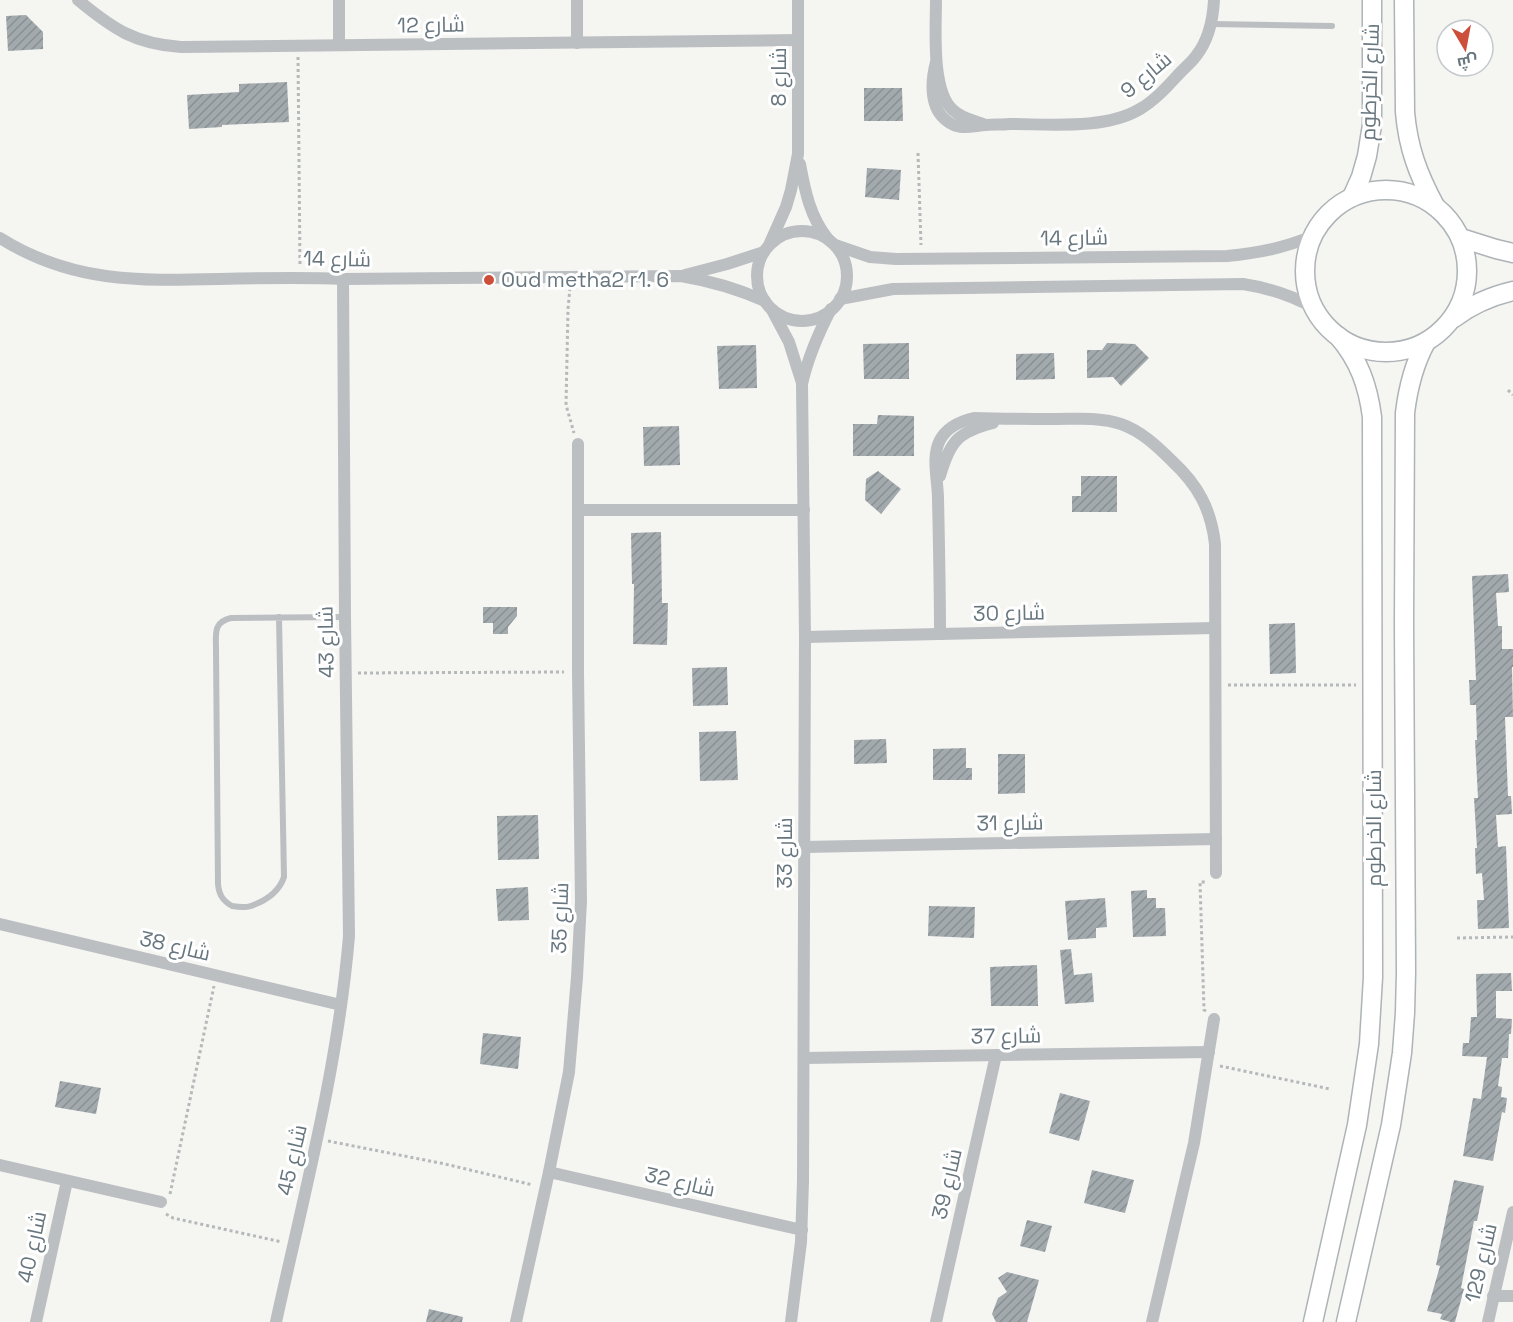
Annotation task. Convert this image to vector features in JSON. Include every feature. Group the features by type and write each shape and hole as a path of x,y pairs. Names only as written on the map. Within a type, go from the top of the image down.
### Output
{"main road":[{"name":"شارع الخرطوم","path":"1352,197 1367,156 1372,125 1372,0"},
{"name":"شارع الخرطوم","path":"1404,0 1406,128 1413,159 1435,206"},
{"path":"1452,319 1462,300 1467,279 1467,258 1461,238 1450,220 1435,206 1420,197 1403,192 1386,190 1369,192 1352,197 1336,207 1323,220 1306,254 1307,291 1324,324 1338,336 1354,345 1372,351 1390,352 1409,349 1426,342 1463,311 1482,301 1513,291"},
{"path":"1461,238 1513,253"},
{"name":"شارع الخرطوم","path":"1313,1322 1357,1125 1369,1044 1373,988 1372,417 1366,384 1360,368 1338,336"},
{"name":"شارع الخرطوم","path":"1346,1322 1391,1125 1402,1043 1406,972 1405,413 1414,369 1426,342"}],"street":[{"name":"شارع 12","path":"78,0 117,30 147,42 181,47 798,40"},
{"path":"339,0 339,45"},
{"path":"577,0 577,43"},
{"name":"شارع 8","path":"798,0 798,154 811,210 822,231 833,243"},
{"name":"شارع 9","path":"936,0 936,62 947,104 964,118 987,125 1096,123 1129,115 1152,101 1197,56 1211,24 1214,0"},
{"name":"شارع 8","path":"766,249 783,214 791,190 798,154"},
{"path":"805,231 818,234 833,243 842,255 847,277 840,299 831,309 814,318 794,320 781,315 768,304 759,290 757,277 759,264 766,249 779,237 792,232 805,231"},
{"name":"شارع 14","path":"833,243 870,257 896,259 1227,256 1265,252 1313,236"},
{"name":"شارع 14","path":"0,237 33,256 53,264 97,276 128,279 165,281 300,277 344,279 681,276 741,290 768,304"},
{"name":"شارع 14","path":"681,276 727,264 766,249"},
{"name":"شارع 43","path":"341,1005 350,908 345,617 344,279"},
{"path":"840,299 893,289 1234,284 1275,290 1314,308"},
{"name":"شارع 33","path":"768,304 789,342 802,384"},
{"name":"شارع 33","path":"791,1322 802,1230 805,637 802,384 811,350 831,309"},
{"path":"940,634 938,488 948,453 963,434 1009,419 1098,419 1132,428 1151,441 1186,474 1202,497 1214,533 1216,839 1212,878"},
{"name":"شارع 35","path":"516,1322 569,1072 580,939 578,444"},
{"path":"579,510 804,510"},
{"name":"شارع 30","path":"805,637 1215,628"},
{"name":"شارع 31","path":"804,846 1216,839"},
{"name":"شارع 38","path":"0,924 341,1005"},
{"name":"شارع 45","path":"276,1322 332,1064 341,1005"},
{"path":"1152,1322 1185,1182 1209,1058 1214,1015"},
{"name":"شارع 37","path":"804,1058 996,1055 1209,1058"},
{"name":"شارع 39","path":"936,1322 996,1055"},
{"path":"0,1165 165,1203"},
{"name":"شارع 32","path":"549,1172 802,1230"},
{"name":"شارع 40","path":"36,1322 67,1181"},
{"name":"شارع 129","path":"1488,1322 1513,1212"},
{"path":"1493,1296 1513,1296"}],"lane":[{"path":"1211,24 1332,26"},
{"path":"279,617 284,870 282,883 272,895 250,907 232,906 226,903 219,892 218,884 216,631 221,622 228,618 279,617 345,617"}],"path":[{"path":"298,46 300,277"},
{"path":"918,153 922,259"},
{"path":"571,277 566,405 578,444"},
{"path":"1508,390 1513,395"},
{"path":"346,673 578,672"},
{"path":"1215,685 1373,685"},
{"path":"1212,878 1200,882 1204,1010 1214,1015"},
{"path":"1457,938 1513,937"},
{"path":"216,975 164,1212 174,1218 293,1245"},
{"path":"1209,1058 1330,1089"},
{"path":"316,1139 445,1164 546,1189"}],"building":[{"path":"26,15 43,32 43,49 8,51 6,16"},
{"path":"287,82 289,122 189,129 187,95 239,92 239,84"},
{"path":"864,88 902,88 903,121 864,121"},
{"path":"867,168 901,170 899,200 865,197"},
{"path":"909,343 909,379 864,379 863,344"},
{"path":"1107,343 1135,344 1149,358 1121,386 1113,377 1087,378 1087,350 1102,350"},
{"path":"756,345 757,388 719,389 717,346"},
{"path":"1054,353 1055,379 1016,380 1016,354"},
{"path":"878,415 914,416 914,456 853,456 853,424 877,424"},
{"path":"679,426 680,465 644,466 643,427"},
{"path":"878,471 901,489 881,514 865,500 866,479"},
{"path":"1081,476 1117,476 1117,512 1072,512 1072,496 1081,496"},
{"path":"661,532 662,603 668,603 667,645 633,644 634,584 632,584 631,533"},
{"path":"1508,574 1509,592 1496,593 1498,626 1502,626 1502,649 1513,649 1513,717 1505,717 1508,796 1511,796 1512,814 1496,815 1498,847 1506,846 1509,928 1478,929 1477,900 1484,900 1482,873 1476,874 1475,848 1477,848 1474,798 1478,798 1476,705 1470,705 1469,680 1476,680 1472,576"},
{"path":"483,607 517,607 517,616 508,627 508,634 493,634 493,623 483,623"},
{"path":"1295,623 1296,673 1270,674 1269,624"},
{"path":"727,667 728,705 693,706 692,668"},
{"path":"736,731 738,780 700,781 699,732"},
{"path":"886,739 887,763 854,764 854,740"},
{"path":"966,748 966,768 972,768 972,780 933,780 933,749"},
{"path":"998,754 1025,754 1025,793 998,794"},
{"path":"538,815 539,859 498,860 497,816"},
{"path":"528,887 529,920 498,921 496,889"},
{"path":"1147,890 1147,898 1156,898 1156,908 1165,908 1166,936 1133,937 1131,891"},
{"path":"1105,898 1107,927 1096,928 1096,938 1068,940 1065,901"},
{"path":"929,906 975,907 974,938 928,936"},
{"path":"1071,949 1074,975 1092,973 1094,1002 1065,1004 1060,950"},
{"path":"1037,965 1038,1006 991,1006 990,967"},
{"path":"1511,973 1512,991 1496,991 1496,1018 1512,1019 1508,1058 1502,1058 1498,1086 1502,1087 1501,1097 1507,1098 1505,1113 1502,1112 1493,1161 1463,1156 1473,1098 1481,1099 1487,1057 1462,1056 1463,1043 1469,1043 1471,1017 1477,1017 1476,974"},
{"path":"483,1033 521,1037 518,1069 480,1064"},
{"path":"60,1081 101,1088 96,1114 55,1107"},
{"path":"1060,1093 1090,1101 1079,1141 1049,1133"},
{"path":"1092,1170 1134,1180 1125,1213 1084,1203"},
{"path":"1454,1180 1484,1186 1477,1221 1474,1221 1461,1288 1464,1289 1455,1322 1451,1322 1440,1319 1442,1314 1427,1311 1440,1266 1436,1265"},
{"path":"1027,1220 1052,1226 1045,1252 1020,1246"},
{"path":"1007,1272 1039,1280 1027,1322 996,1322 992,1314 998,1298 1007,1292 998,1278"},
{"path":"429,1309 463,1317 462,1322 426,1322"}],"place":[{"name":"Oud metha2 r1. 6","path":"489,280"}]}
